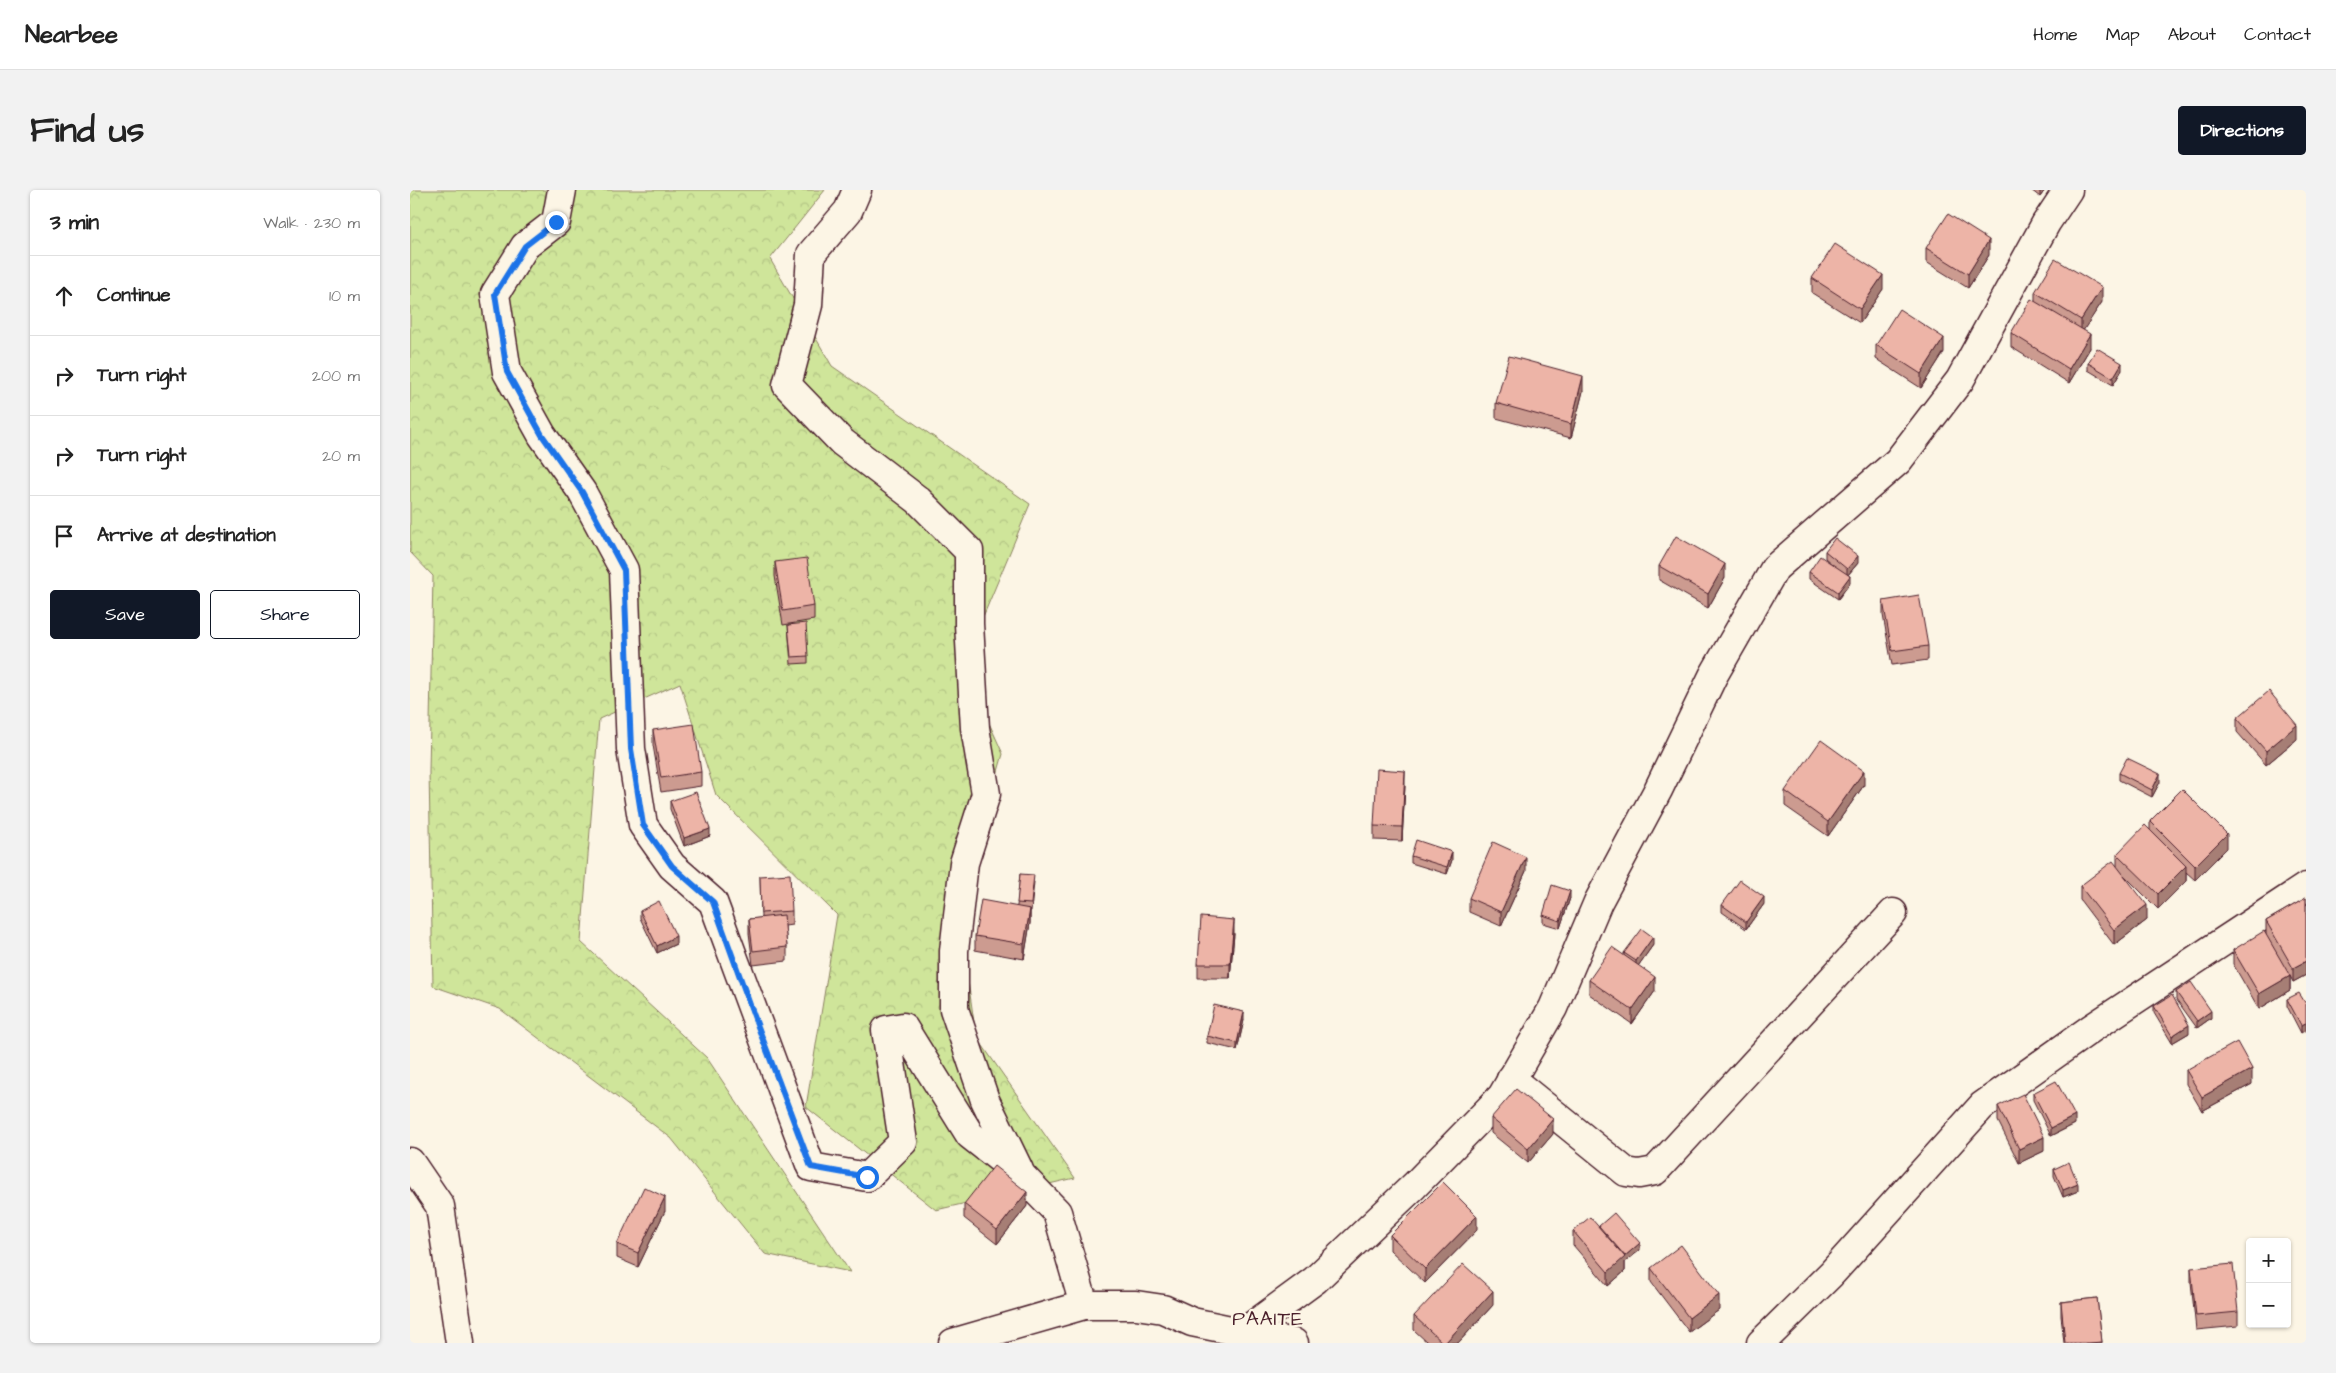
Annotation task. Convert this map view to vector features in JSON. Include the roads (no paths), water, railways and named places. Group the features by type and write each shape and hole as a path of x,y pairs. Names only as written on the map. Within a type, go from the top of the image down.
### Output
{"street":[{"path":"562,190 556,222 525,246 495,294 507,372 542,435 582,492 624,570 631,749 643,825 672,866 713,902 811,1167 867,1177 902,1142 886,1030 904,1027 970,1135 1022,1176 1057,1212 1084,1305"},
{"path":"857,190 848,212 811,254 808,305 787,385 842,442 918,500 968,552 968,624 975,728 986,794 964,863 954,951 954,1009 985,1100 1022,1176"},
{"path":"1244,1332 1314,1280 1407,1193 1502,1096 1554,1008 1598,902 1658,790 1713,676 1775,568 1898,461 1960,380 2046,223 2068,190"},
{"path":"1761,1343 1831,1274 1982,1106 2092,1028 2306,887"},
{"path":"1512,1079 1626,1172 1639,1174 1655,1170 1892,913"},
{"path":"410,1162 440,1206 460,1343"},
{"path":"953,1343 1084,1305 1136,1305 1163,1309 1192,1322 1294,1343"}],"district":[{"name":"PAAITE","path":"1268,1319"}]}
